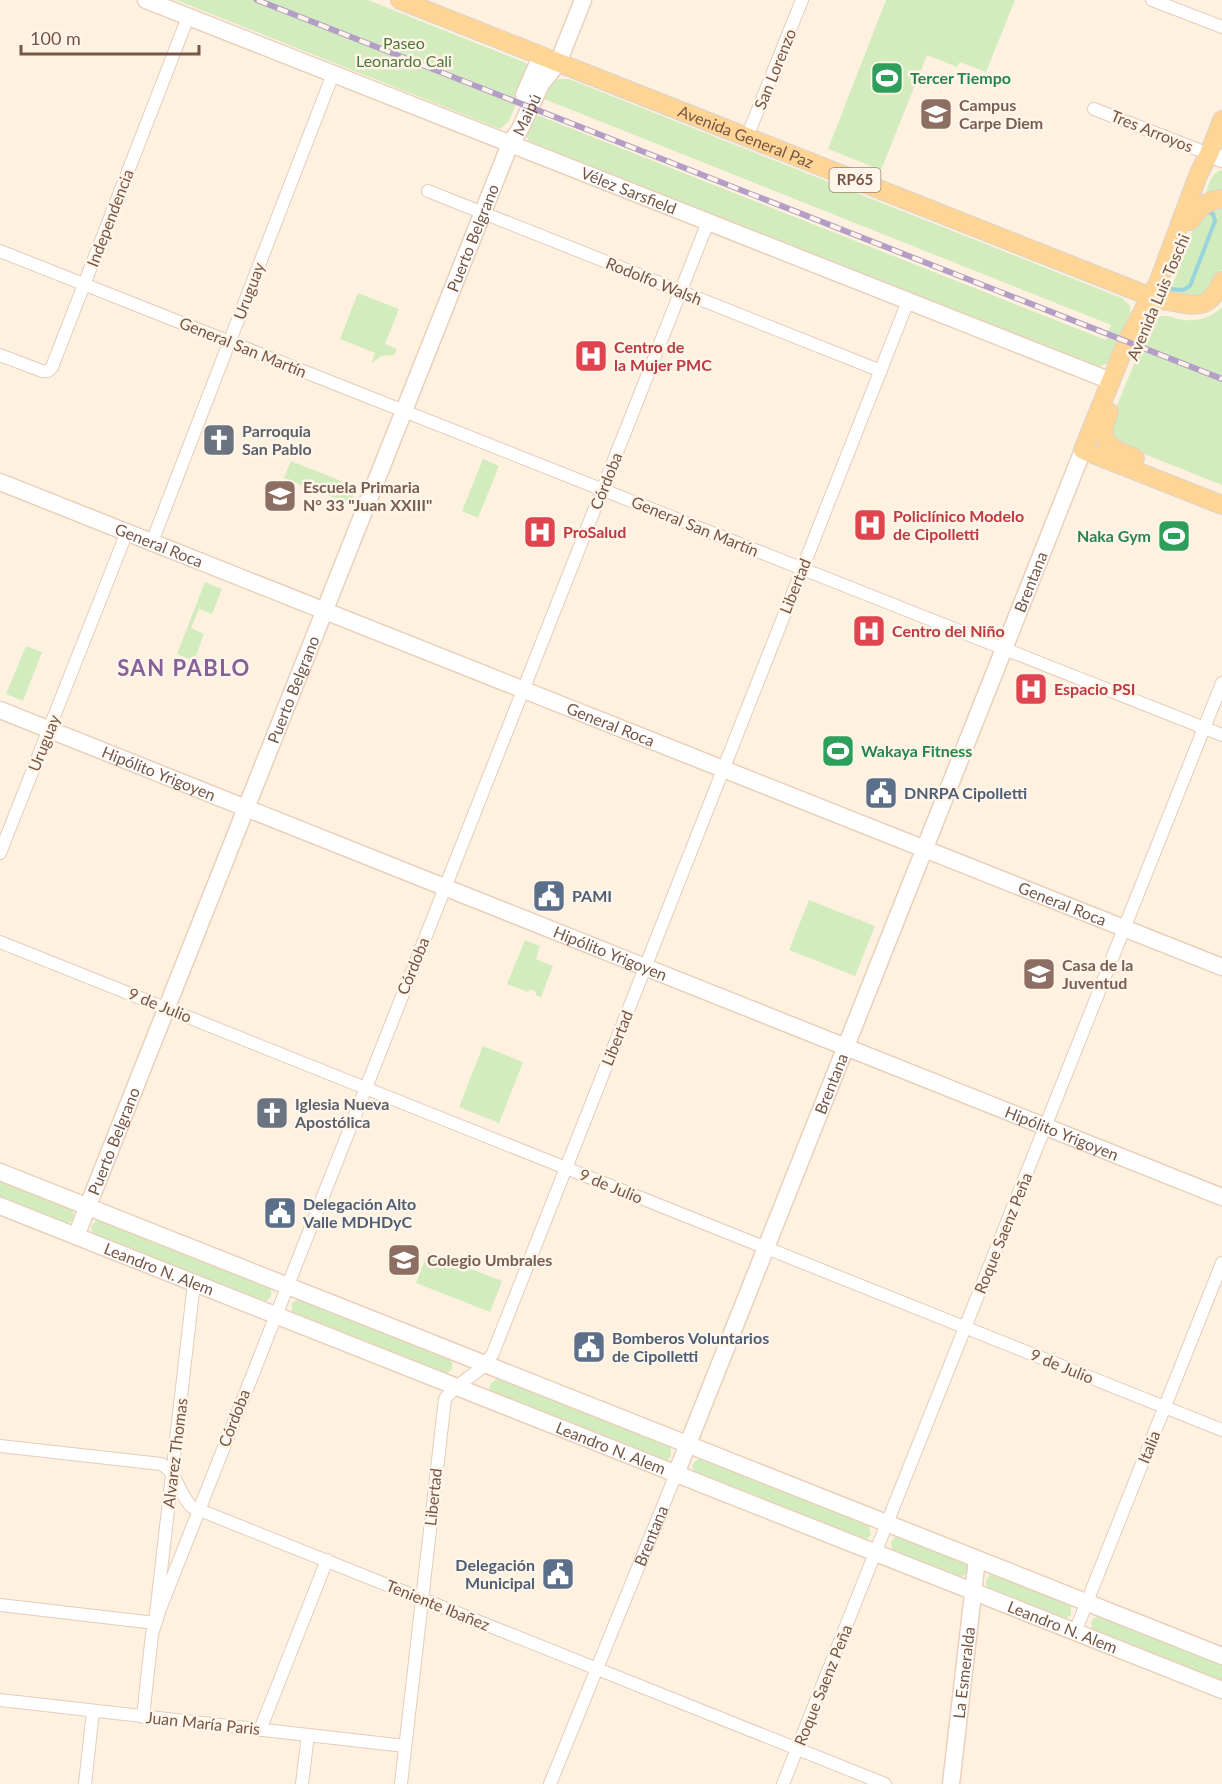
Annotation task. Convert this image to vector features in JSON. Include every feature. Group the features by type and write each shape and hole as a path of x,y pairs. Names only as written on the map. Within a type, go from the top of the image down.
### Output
{"main road":[{"name":"Avenida General Paz","path":"400,0 1155,299"},
{"name":"Avenida Luis Toschi","path":"1111,381 1127,341 1168,282 1210,167 1216,157 1222,120"},
{"name":"Avenida Luis Toschi","path":"1216,157 1199,173 1160,279 1155,299 1103,430 1104,438 1109,446 1222,493"},
{"path":"1190,221 1206,204 1222,199"},
{"name":"RP65","path":"1155,299 1188,306 1200,305 1213,298 1222,281"},
{"path":"1155,299 1173,312 1189,316 1207,313 1222,302"},
{"name":"Brentana","path":"1084,448 1111,381"},
{"path":"1084,448 1194,488 1222,493"},
{"path":"1084,448 1222,505"}],"street":[{"name":"Vélez Sarsfield","path":"146,0 1111,381"},
{"name":"Maipú","path":"510,144 520,129 541,84 549,59 583,0"},
{"name":"San Lorenzo","path":"747,137 802,0"},
{"path":"1152,0 1222,27"},
{"name":"Independencia","path":"0,355 42,371 50,369 53,365 188,16"},
{"name":"Uruguay","path":"152,542 333,74"},
{"name":"Tres Arroyos","path":"1094,109 1216,157"},
{"name":"Puerto Belgrano","path":"76,1236 510,144"},
{"name":"Rodolfo Walsh","path":"429,191 881,371"},
{"name":"Córdoba","path":"143,1717 155,1623 286,1286 708,222"},
{"name":"General San Martín","path":"0,251 1222,735"},
{"name":"Libertad","path":"401,1784 443,1405 446,1397 485,1365 493,1353 908,301"},
{"name":"Brentana","path":"550,1784 676,1474 1084,448"},
{"name":"General Roca","path":"0,482 1222,967"},
{"name":"Uruguay","path":"0,853 127,532"},
{"name":"Roque Saenz Peña","path":"783,1784 1222,682"},
{"name":"Hipólito Yrigoyen","path":"0,710 1222,1197"},
{"name":"9 de Julio","path":"0,942 1222,1430"},
{"name":"Leandro N. Alem","path":"0,1172 1222,1656"},
{"name":"Leandro N. Alem","path":"0,1206 1222,1690"},
{"name":"Italia","path":"1075,1632 1222,1263"},
{"name":"Alvarez Thomas","path":"155,1623 194,1283"},
{"path":"0,1446 157,1464 168,1468 172,1475"},
{"name":"Teniente Ibañez","path":"172,1475 188,1502 199,1509 885,1784"},
{"name":"La Esmeralda","path":"951,1784 977,1559"},
{"path":"260,1730 327,1560"},
{"path":"0,1605 155,1623"},
{"name":"Juan María Paris","path":"0,1700 405,1746"},
{"path":"85,1784 93,1711"},
{"path":"302,1784 308,1735"}],"green space":[{"name":"Paseo Leonardo Cali","path":"176,0 368,0 524,62 529,67 529,73 509,121 500,129"},
{"name":"Tercer Tiempo","path":"886,0 1015,0 986,72 960,62 957,67 927,55 881,170 828,149"},
{"path":"569,79 1122,298 1130,306 1130,313 1113,356 1104,365 1092,366 533,144 526,134 532,113 1106,340 1111,325 539,97 553,81"},
{"path":"1222,170 1222,195 1205,195 1215,173"},
{"path":"1222,206 1222,269 1212,291 1202,300 1170,292 1196,222 1203,213"},
{"path":"358,293 399,309 385,344 397,349 394,355 381,356 371,364 375,353 340,339"},
{"path":"1222,307 1222,485 1117,443 1108,428 1141,349 1156,321 1161,316 1188,320 1200,319"},
{"path":"483,459 499,466 478,518 462,511"},
{"path":"291,461 356,487 350,504 284,478"},
{"path":"205,582 222,589 212,614 199,609 191,628 204,634 194,661 177,654"},
{"path":"26,646 42,652 23,701 6,694"},
{"path":"809,900 875,926 855,976 789,950"},
{"path":"525,940 540,946 536,959 553,966 541,997 530,989 528,992 507,984"},
{"path":"483,1046 523,1062 499,1123 459,1107"},
{"path":"0,1179 72,1208 73,1220 65,1225 0,1200"},
{"path":"97,1220 269,1287 270,1297 265,1302 92,1235 91,1226"},
{"path":"428,1252 502,1281 490,1312 416,1283"},
{"path":"298,1299 450,1359 452,1369 446,1374 292,1314 292,1303"},
{"path":"498,1378 667,1444 671,1449 671,1456 663,1462 491,1393 489,1387"},
{"path":"699,1458 704,1458 869,1525 871,1535 863,1541 694,1474 692,1465"},
{"path":"899,1536 966,1563 968,1567 966,1574 960,1578 892,1551 891,1542"},
{"path":"991,1574 1071,1605 1071,1615 1065,1619 988,1590 986,1581"},
{"path":"1098,1616 1222,1663 1222,1684 1093,1632 1091,1623"}],"waterway":[{"path":"1171,289 1183,290 1190,286 1215,221 1213,214 1207,212"}],"railway":[{"path":"257,0 1222,379"}],"place":[{"name":"Tercer Tiempo","path":"887,78"},
{"name":"Campus Carpe Diem","path":"936,114"},
{"name":"Centro de la Mujer PMC","path":"591,356"},
{"name":"Parroquia San Pablo","path":"219,440"},
{"name":"Escuela Primaria N° 33 \"Juan XXIII\"","path":"280,496"},
{"name":"Policlínico Modelo de Cipolletti","path":"870,525"},
{"name":"ProSalud","path":"540,532"},
{"name":"Naka Gym","path":"1174,536"},
{"name":"Centro del Niño","path":"869,631"},
{"name":"Espacio PSI","path":"1031,689"},
{"name":"Wakaya Fitness","path":"838,751"},
{"name":"DNRPA Cipolletti","path":"881,793"},
{"name":"PAMI","path":"549,896"},
{"name":"Casa de la Juventud","path":"1039,974"},
{"name":"Iglesia Nueva Apostólica","path":"272,1113"},
{"name":"Delegación Alto Valle MDHDyC","path":"280,1213"},
{"name":"Colegio Umbrales","path":"404,1260"},
{"name":"Bomberos Voluntarios de Cipolletti","path":"589,1347"},
{"name":"Delegación Municipal","path":"558,1574"}],"district":[{"name":"SAN PABLO","path":"184,668"}]}
